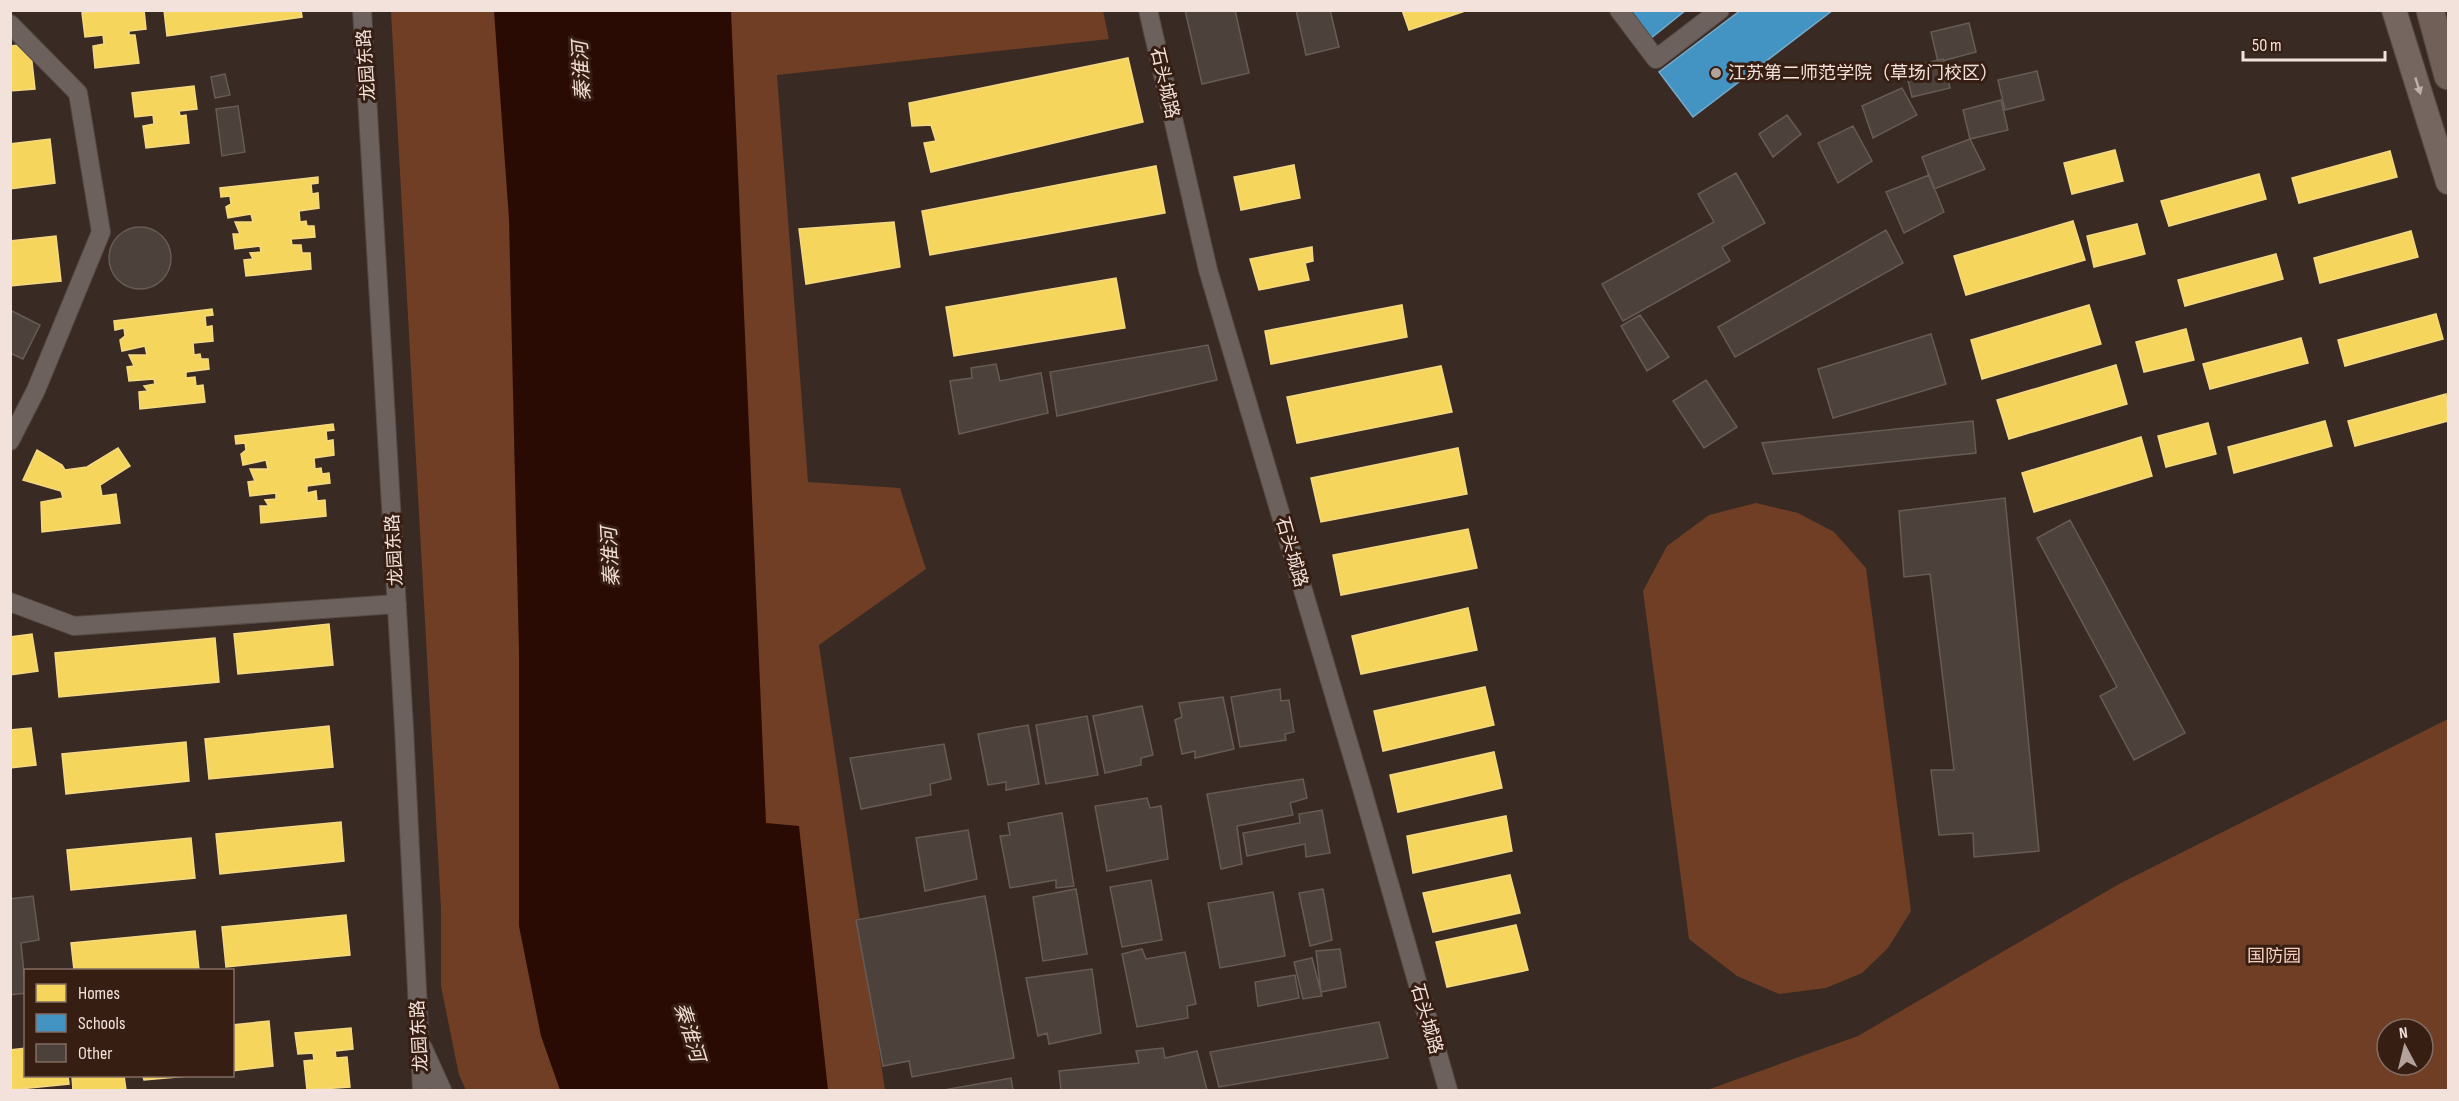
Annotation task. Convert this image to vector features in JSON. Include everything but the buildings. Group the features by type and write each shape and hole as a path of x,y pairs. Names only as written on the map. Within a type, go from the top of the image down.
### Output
{"highway":[{"path":"2430,10 2448,76"}],"main road":[{"path":"2394,10 2448,182"}],"street":[{"name":"龙园东路","path":"362,10 397,604 422,1090"},
{"name":"石头城路","path":"1148,10 1208,270 1448,1090"},
{"path":"1619,10 1656,59 1720,10"},
{"path":"10,24 78,93 101,232 36,390 10,441"},
{"path":"10,602 74,626 397,604"},
{"path":"419,1039 442,1090"}],"green space":[{"path":"391,11 1103,11 1109,39 777,75 808,482 900,488 926,569 819,645 885,1090 466,1090 459,1075 441,986 441,908"},
{"path":"1756,503 1798,513 1834,532 1866,568 1911,911 1888,948 1862,973 1826,988 1779,994 1737,976 1689,939 1643,591 1667,546 1709,515"},
{"name":"国防园","path":"2448,719 2448,1090 1707,1090 1858,1036 2119,884"}],"water":[{"name":"秦淮河","path":"494,11 731,11 766,823 799,826 828,1090 560,1090 541,1036 519,926 519,652 509,219"}],"place":[{"name":"江苏第二师范学院（草场门校区）","path":"1716,73"}]}
